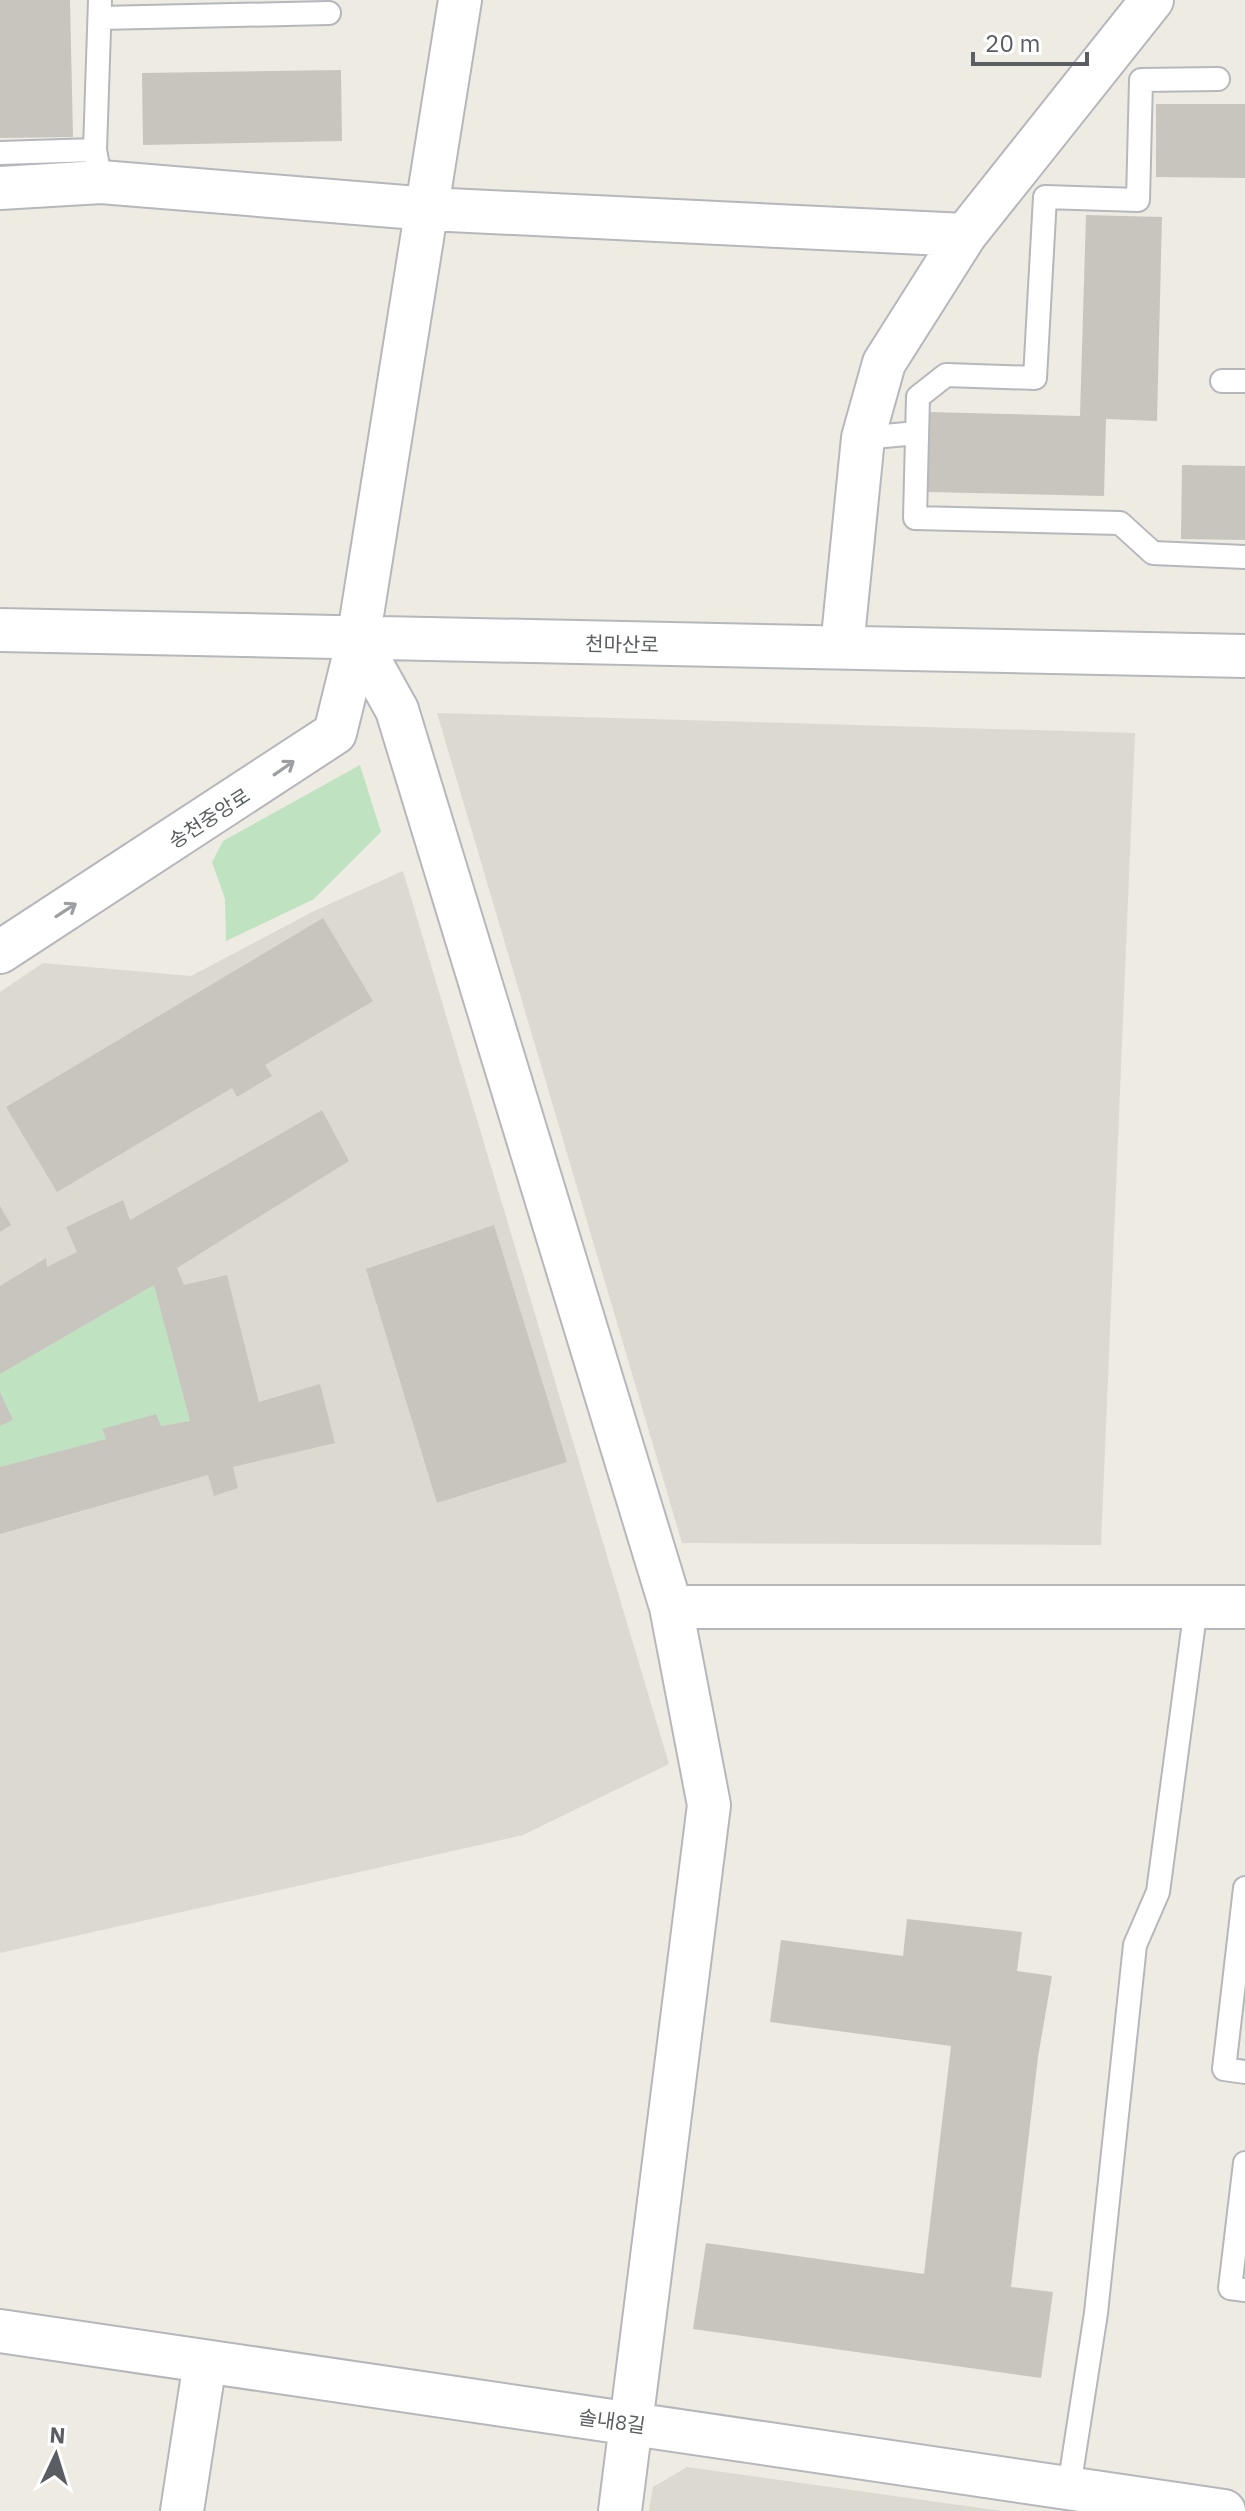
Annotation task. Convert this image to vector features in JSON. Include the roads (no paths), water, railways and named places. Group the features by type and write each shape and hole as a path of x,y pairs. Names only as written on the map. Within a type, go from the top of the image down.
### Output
{"street":[{"name":"송천중앙로","path":"0,952 335,733 358,640 460,0"},
{"path":"842,647 863,438 884,363 965,235 1152,0"},
{"path":"0,188 98,166 429,209 965,235"},
{"name":"천마산로","path":"0,630 358,640 1245,656"},
{"path":"358,640 397,710 671,1607 709,1805 620,2511"},
{"path":"671,1607 1245,1607"},
{"name":"솔내8길","path":"0,2331 1224,2511"},
{"path":"182,2511 205,2362"}],"lane":[{"path":"0,153 98,166 100,9 329,13"},
{"path":"1218,79 1141,80 1138,200 1045,197 1035,378 946,375 918,397 915,518 1120,523 1153,553 1245,557"},
{"path":"1222,381 1245,381"},
{"path":"863,438 917,433"},
{"path":"1069,2487 1096,2313 1135,1945 1158,1892 1196,1607"},
{"path":"1245,1888 1224,2069 1245,2072"},
{"path":"1245,2163 1230,2288 1245,2290"}]}
